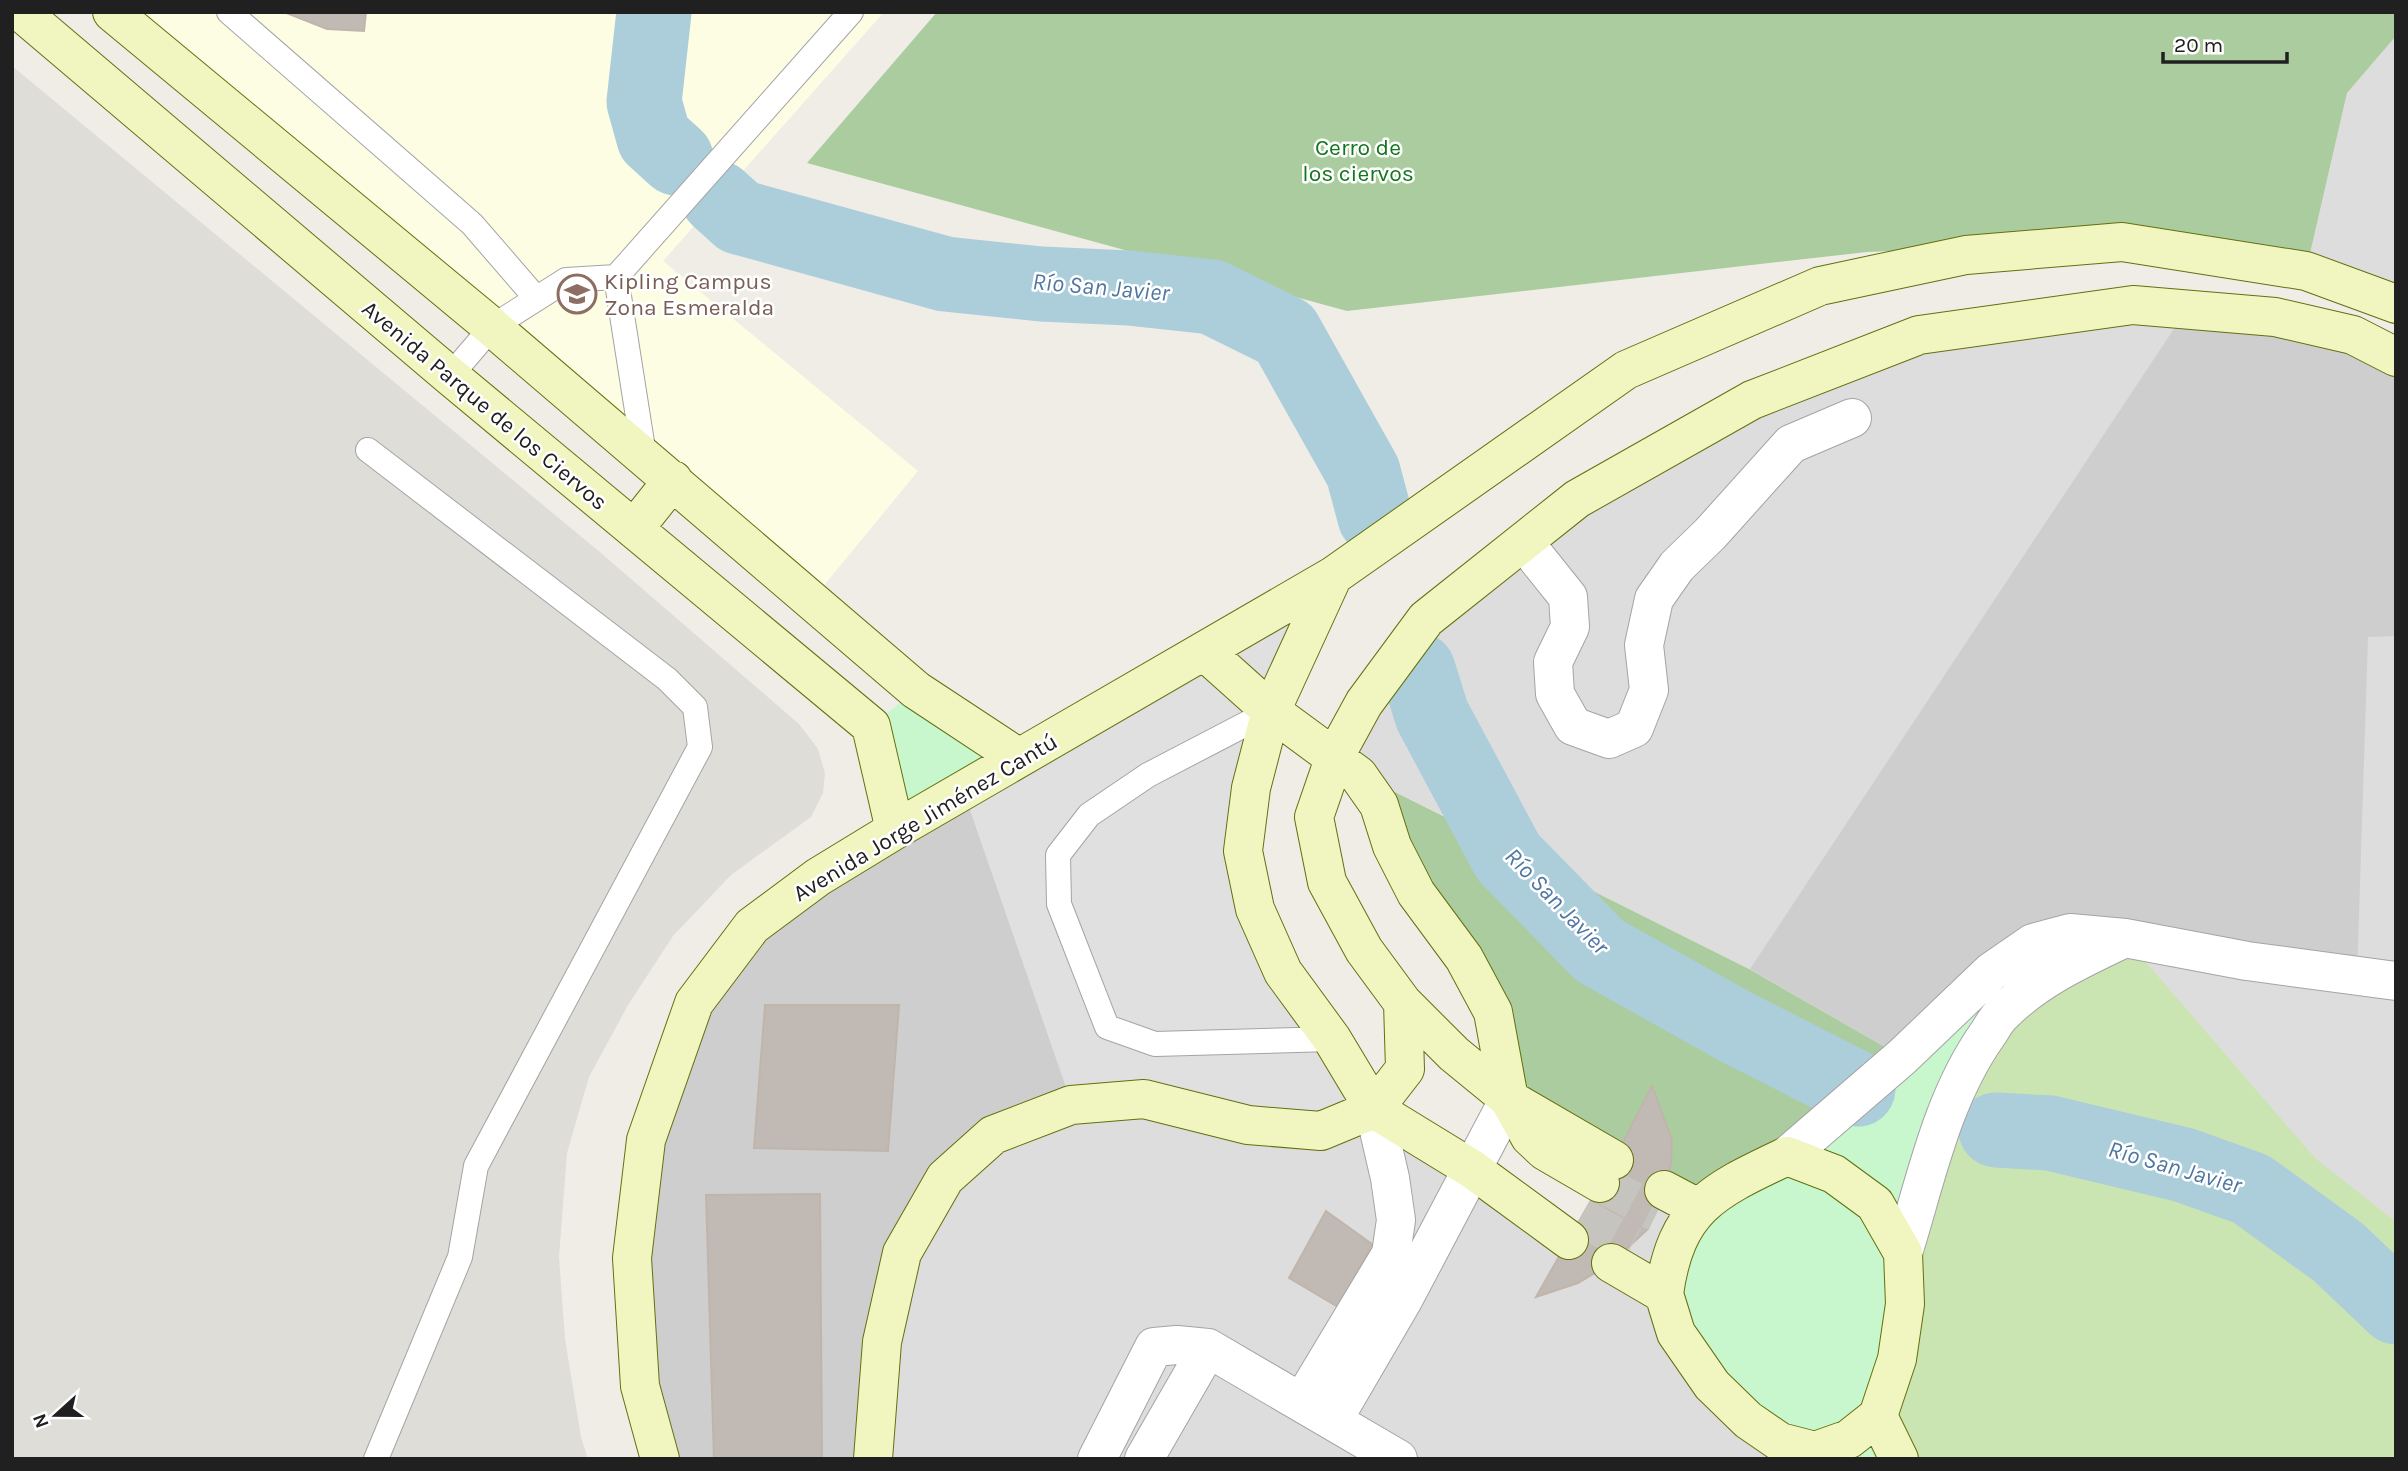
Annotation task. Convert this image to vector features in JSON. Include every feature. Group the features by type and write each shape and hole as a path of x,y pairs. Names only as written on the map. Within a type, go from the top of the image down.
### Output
{"main road":[{"path":"112,12 492,327 916,690 1019,758"},
{"name":"Avenida Parque de los Ciervos","path":"30,15 450,376 871,726"},
{"name":"Avenida Jorge Jiménez Cantú","path":"660,1459 640,1386 632,1258 646,1140 694,1003 752,926 818,877 1333,576 1626,370 1820,286 1966,255 2122,242 2306,271 2396,304"},
{"path":"1607,1171 1509,1099 1454,1054 1403,1003 1364,950 1327,882 1314,817 1335,756 1364,703 1426,619 1577,499 1752,400 1919,335 2133,305 2275,317 2353,335 2396,357"},
{"path":"634,529 673,480"},
{"path":"1333,576 1271,711 1251,788 1243,851 1255,909 1283,972 1332,1039 1374,1109 1472,1169 1522,1186 1575,1228"},
{"path":"1204,651 1271,711 1358,775 1379,805 1392,846 1416,893 1464,958 1493,1012 1509,1099"},
{"path":"895,830 871,726 916,690"},
{"path":"873,1459 882,1342 902,1253 945,1178 993,1135 1072,1105 1144,1099 1248,1125 1321,1131 1374,1109 1405,1069 1403,1003"},
{"path":"1787,1156 1834,1174 1875,1204 1903,1253 1905,1304 1897,1359 1878,1416 1849,1439 1817,1455 1780,1442 1748,1420 1712,1385 1675,1333 1666,1280 1675,1245 1676,1210 1787,1156"},
{"path":"1622,1254 1666,1280"},
{"path":"1878,1416 1899,1459"}],"street":[{"path":"1524,542 1568,597 1570,628 1553,662 1555,694 1573,726 1609,739 1634,729 1649,690 1644,645 1654,599 1677,566 1710,534 1791,444 1852,418"},
{"path":"1787,1156 1902,1057 1991,972 2033,943 2070,933 2124,938 2247,961 2396,981"},
{"path":"1903,1253 1946,1113 1972,1056 2001,1015 2034,987 2062,969 2124,938"},
{"path":"1317,1411 1405,1262 1472,1169 1509,1099"},
{"path":"1374,1109 1405,1262"},
{"path":"1208,1348 1147,1458 1103,1447 1154,1347 1177,1345 1208,1348 1397,1458"}],"lane":[{"path":"229,12 472,224 536,298"},
{"path":"450,376 492,327 566,280 616,277 851,12"},
{"path":"616,277 644,456"},
{"path":"368,450 667,679 695,707 700,747 476,1166 460,1257 376,1459"},
{"path":"1271,711 1148,775 1089,816 1058,855 1059,904 1107,1027 1155,1044 1332,1039"}],"shaded area":[{"name":"Kipling Campus Zona Esmeralda","path":"112,12 884,12 663,261 918,471 812,600"},
{"path":"2396,36 2396,304 2306,271 2347,93"},
{"path":"12,66 601,553 799,724 818,749 825,773 823,793 811,817 731,875 673,936 628,1005 589,1077 567,1153 559,1257 565,1339 581,1437 588,1459 12,1459"},
{"path":"2133,305 2396,357 2396,1459 871,1459 880,1338 943,1174 1070,1101 1374,1110 1569,1240 1600,1183 1749,969 1360,774 1364,703 1577,499 1919,335"},
{"path":"2187,309 2396,357 2396,636 2368,637 2357,976 2125,938 1902,1057 1750,969"},
{"path":"1333,576 1271,711 1255,909 1373,1104 1321,1126 1069,1096 963,790"},
{"path":"1019,758 1145,1099 992,1131 900,1249 871,1459 660,1459 646,1140 752,926"}],"green space":[{"name":"Cerro de los ciervos","path":"937,12 2396,12 2396,36 2347,93 2306,271 2122,242 1867,252 1347,311 807,163"},
{"path":"916,690 1019,758 895,830 871,726"},
{"path":"1359,774 1749,969 1902,1057 1699,1208 1510,1099 1494,1012"},
{"path":"2125,938 2315,1158 2396,1222 2396,1459 1901,1459 1881,1418 1972,1056"},
{"path":"1991,972 1972,1056 1903,1253 1897,1359 1899,1459 1819,1459 1712,1385 1668,1266 1675,1245"}],"building":[{"path":"284,12 366,12 364,31 327,29"},
{"path":"765,1005 899,1005 888,1151 754,1148"},
{"path":"1652,1086 1672,1140 1671,1164 1664,1190 1648,1229 1611,1263 1578,1283 1536,1297 1614,1160"},
{"path":"820,1194 822,1459 714,1459 706,1195"},
{"path":"1326,1211 1372,1244 1340,1308 1289,1278"}],"waterway":[{"name":"Río San Javier","path":"654,12 644,102 654,138 676,158"},
{"name":"Río San Javier","path":"718,198 739,217 945,274 1212,297 1285,333 1363,472 1375,517"},
{"name":"Río San Javier","path":"1418,670 1432,715 1508,857 1600,951 1738,1028 1858,1089"},
{"name":"Río San Javier","path":"1996,1130 2050,1133 2184,1165 2251,1189 2338,1252 2396,1307"}],"tunnel":[{"path":"1600,1183 1657,1213"},
{"path":"1581,1217 1632,1245"}],"place":[{"name":"Kipling Campus Zona Esmeralda","path":"577,294"}]}
